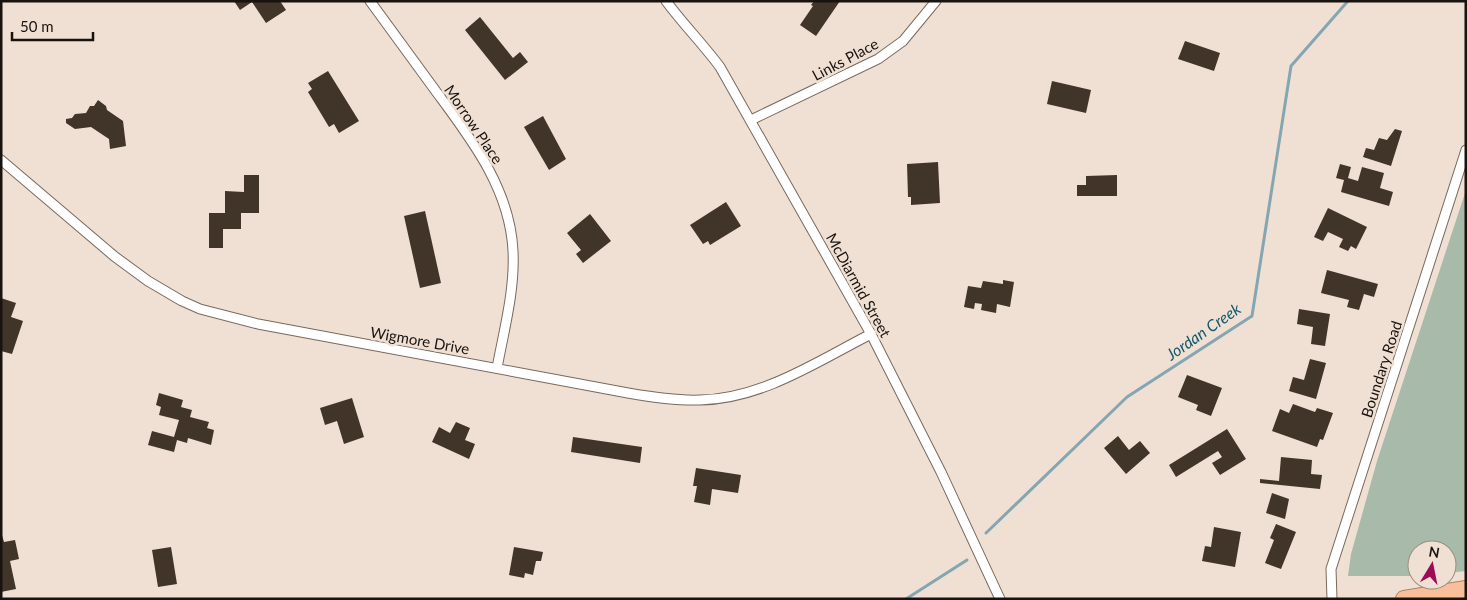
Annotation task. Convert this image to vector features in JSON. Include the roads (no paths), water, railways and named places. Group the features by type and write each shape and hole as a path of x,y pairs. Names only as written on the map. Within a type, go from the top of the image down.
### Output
{"highway":[{"path":"1404,599 1466,589"}],"street":[{"name":"Morrow Place","path":"370,1 467,133 495,181 506,211 513,252 512,277 497,368"},
{"name":"McDiarmid Street","path":"666,1 685,27 720,67 871,334 941,472 1000,599"},
{"name":"Links Place","path":"751,120 878,59 903,41 936,1"},
{"name":"Boundary Road","path":"1332,599 1331,570 1466,150"},
{"name":"Wigmore Drive","path":"1,160 134,272 165,292 200,309 258,324 628,393 663,398 701,400 748,392 772,384 871,334"}],"waterway":[{"name":"Jordan Creek","path":"986,533 1127,397 1252,316 1291,66 1348,1"},
{"name":"Jordan Creek","path":"906,599 967,560"}]}
